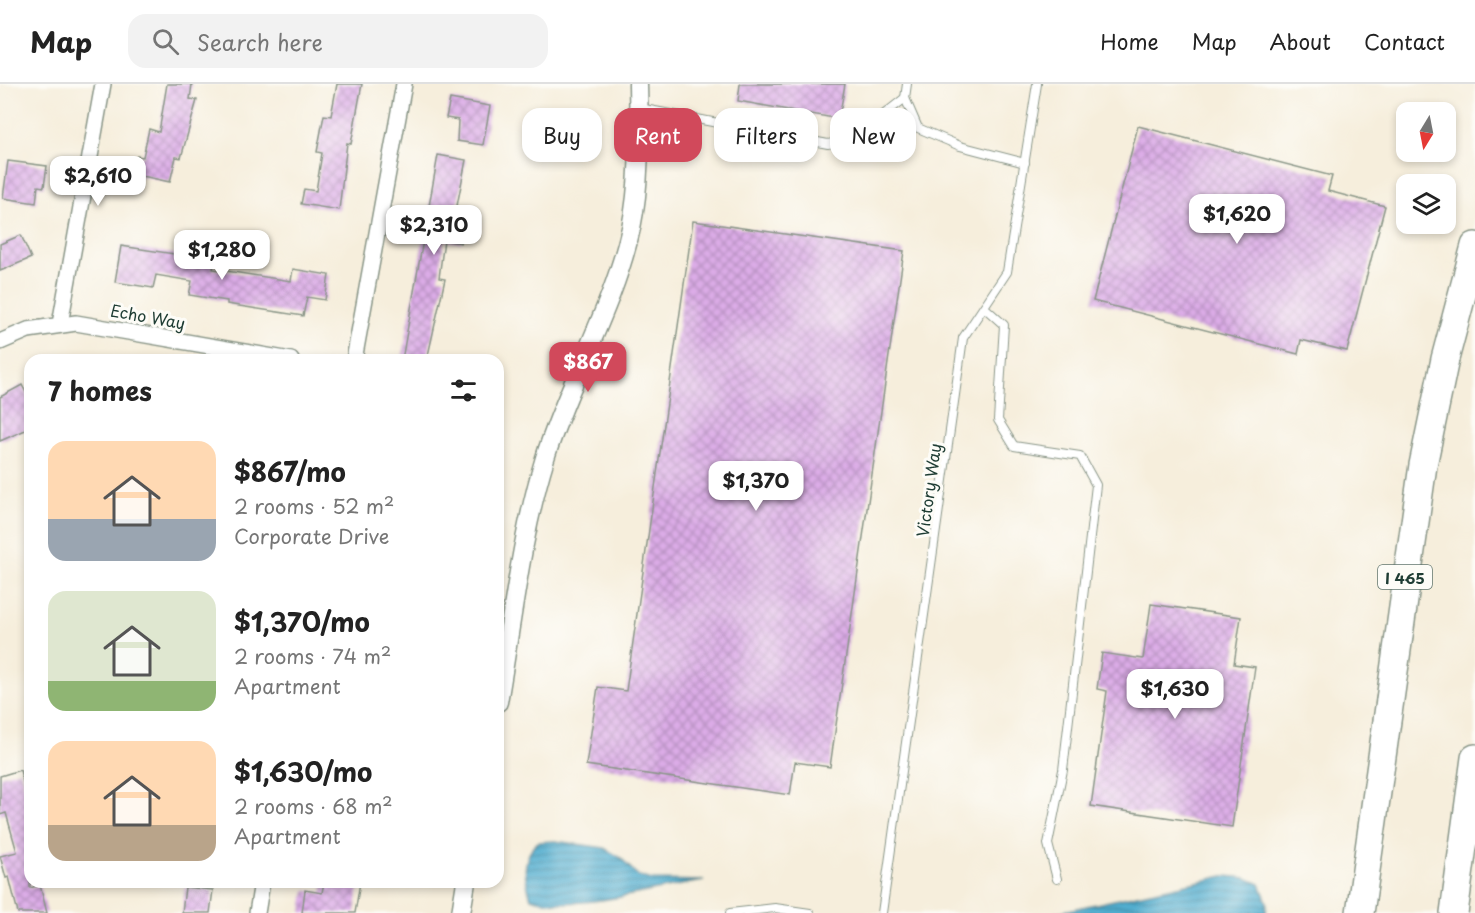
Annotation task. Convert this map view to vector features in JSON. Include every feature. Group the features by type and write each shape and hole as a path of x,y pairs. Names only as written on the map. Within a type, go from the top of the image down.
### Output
{"highway":[{"name":"I 465","path":"1360,913 1413,523 1433,410 1475,246"},
{"path":"1454,913 1475,758"}],"street":[{"path":"60,324 103,84"},
{"path":"355,354 404,84"},
{"path":"639,84 639,108"},
{"path":"504,669 538,482 556,425 616,279 629,237 639,162"},
{"name":"Echo Way","path":"0,342 28,330 60,324 92,325 257,354"},
{"path":"257,913 261,888"},
{"path":"461,913 465,888"}],"lane":[{"path":"908,84 905,98 918,128 960,146 1025,163"},
{"name":"Victory Way","path":"882,913 963,338 1007,272 1037,84"},
{"path":"702,120 828,144 854,138 905,98"},
{"path":"984,307 1004,325 998,420 1014,446 1080,456 1096,484 1063,770 1048,844 1057,879"},
{"path":"730,913 775,908 810,913"}],"water":[{"path":"555,841 604,848 621,858 638,876 652,880 704,881 593,901 570,903 531,898 525,868 528,855 537,842"},
{"path":"1224,876 1246,878 1260,884 1267,902 1266,913 1055,913"}],"building":[{"path":"167,84 192,84 190,99 197,100 181,158 176,157 170,182 133,174 137,156 143,157 149,129 159,132"},
{"path":"337,84 362,84 351,144 347,143 339,210 301,204 304,189 316,191 322,153 317,152 324,115 331,116"},
{"path":"740,84 845,84 841,108 830,108 830,117 818,115 818,108 777,108 738,101"},
{"path":"450,99 490,106 483,145 457,141 458,120 446,118"},
{"path":"1138,126 1332,176 1328,191 1385,206 1347,351 1301,340 1298,354 1093,301"},
{"path":"438,155 466,160 453,226 463,228 461,243 444,240 439,278 445,279 428,354 403,354"},
{"path":"8,161 47,166 44,187 38,186 36,203 3,198"},
{"path":"693,221 904,251 830,767 795,762 790,795 586,765 598,687 626,691"},
{"path":"21,235 31,258 0,271 0,244"},
{"path":"121,246 215,260 213,269 291,281 293,269 329,275 325,300 307,297 303,316 227,304 227,301 189,295 192,281 156,275 153,288 115,282"},
{"path":"22,385 24,389 24,431 0,441 0,397"},
{"path":"1151,604 1241,617 1234,664 1255,667 1232,827 1091,806 1107,691 1097,689 1102,653 1143,659"},
{"path":"20,770 24,785 24,888 41,888 47,913 18,913 9,877 6,878 0,856 17,852 6,813 0,815 0,776"},
{"path":"185,888 213,890 210,913 182,913"},
{"path":"323,888 359,888 355,913 302,913 305,890 322,893"}]}
